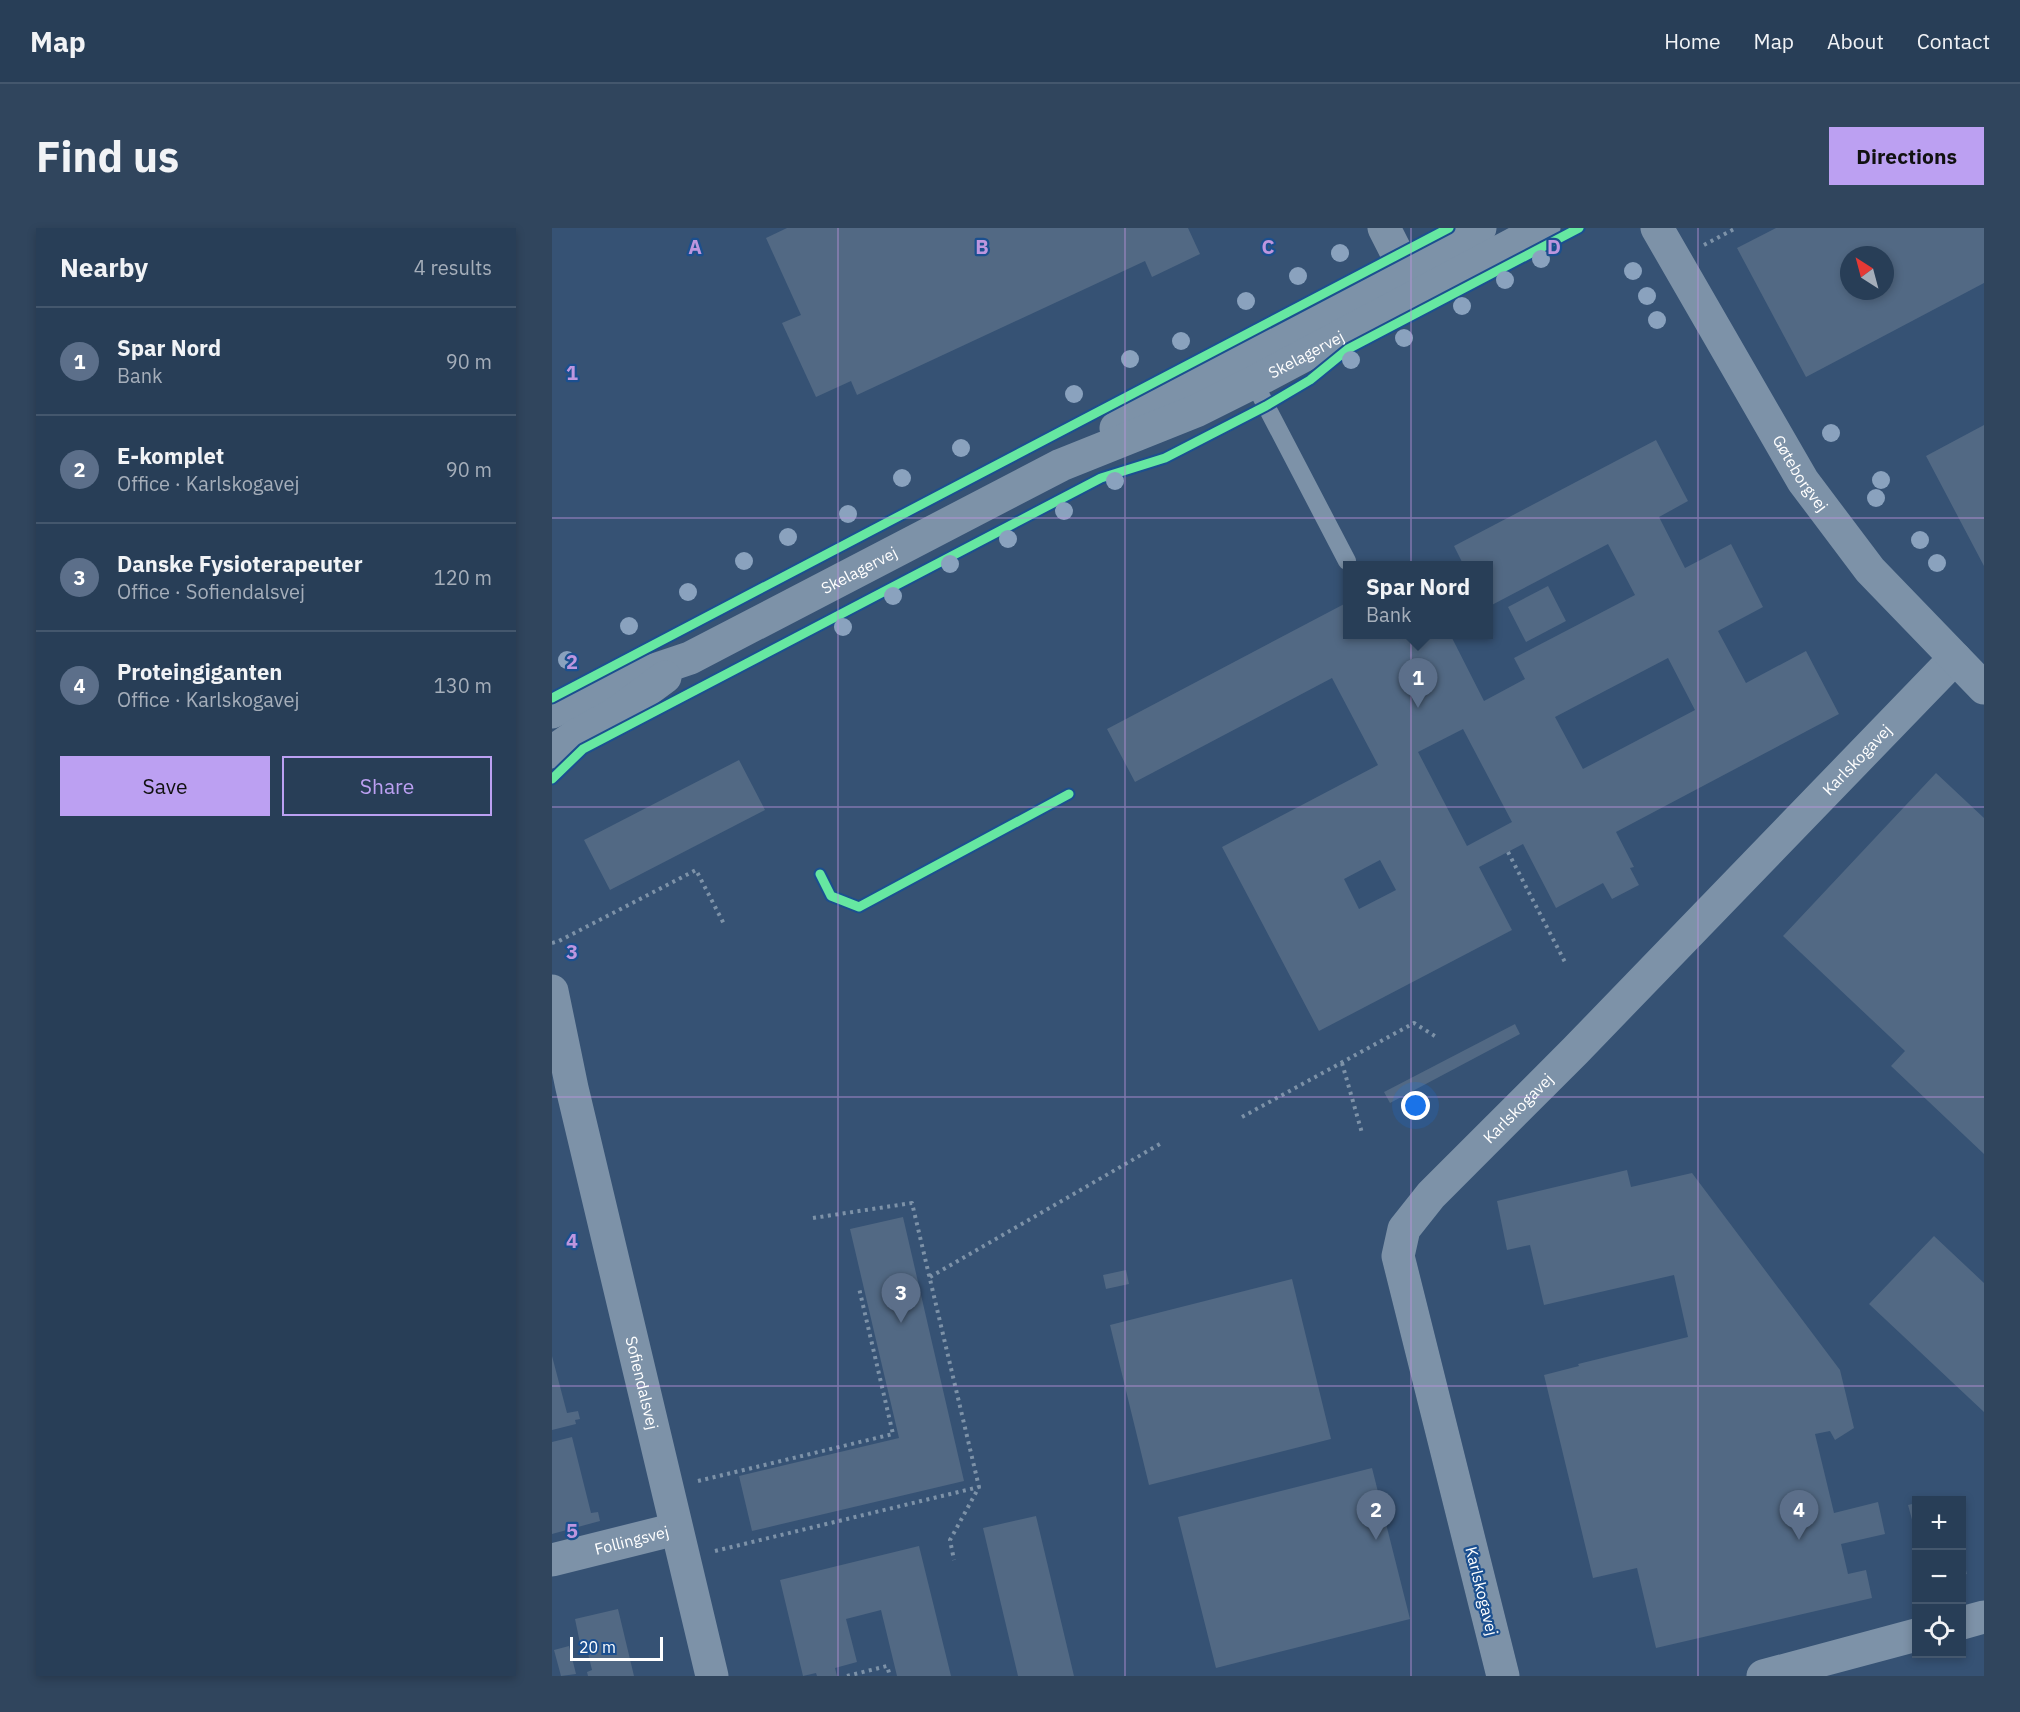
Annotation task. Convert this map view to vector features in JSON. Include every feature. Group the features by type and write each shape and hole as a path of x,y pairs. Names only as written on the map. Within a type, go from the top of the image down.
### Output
{"street":[{"path":"1384,228 1410,281"},
{"name":"Skelagervej","path":"1410,281 1480,228"},
{"name":"Skelagervej","path":"552,712 602,688 690,658 1061,465 1183,384 1246,368 1410,281 1544,228"},
{"name":"Gøteborgvej","path":"1657,228 1803,481 1870,570 1984,688"},
{"name":"Skelagervej","path":"552,752 575,736 615,714 690,658"},
{"name":"Karlskogavej","path":"1503,1676 1398,1256 1404,1229 1431,1195 1575,1051 1954,658"},
{"name":"Sofiendalsvej","path":"552,991 572,1088 712,1676"},
{"name":"Sofiendalsvej","path":"552,1037 572,1088"},
{"name":"Follingsvej","path":"552,1560 680,1544"},
{"path":"1966,1622 1984,1617"},
{"path":"1763,1676 1912,1636"}],"lane":[{"path":"1246,368 1347,561"}],"path":[{"path":"1508,852 1566,964"},
{"path":"552,943 696,870 724,924"},
{"path":"1242,1117 1414,1023 1438,1038"},
{"path":"1342,1063 1362,1133"},
{"path":"930,1277 1160,1144"},
{"path":"813,1218 912,1203 979,1487 950,1540 954,1560"},
{"path":"667,1488 893,1434 859,1288"},
{"path":"680,1544 979,1487"},
{"path":"847,1676 887,1666 890,1676"}],"building":[{"path":"787,228 1188,228 1200,254 1152,277 1145,261 857,395 851,381 816,397 782,323 801,315 766,238"},
{"path":"1776,228 1984,228 1984,283 1806,377 1737,248"},
{"path":"1984,425 1984,566 1926,456"},
{"path":"1656,440 1688,501 1659,517 1685,568 1731,544 1763,607 1718,631 1746,683 1806,651 1839,714 1616,832 1634,867 1630,868 1639,885 1612,899 1603,883 1556,908 1523,844 1479,867 1512,930 1319,1031 1222,847 1378,765 1332,678 1135,782 1107,729 1343,605 1343,639 1453,639 1484,701 1525,679 1514,658 1635,595 1608,544 1493,604 1493,561 1462,561 1454,546","holes":["1668,658 1695,710 1583,769 1555,717","1463,729 1512,822 1467,846 1418,752","1380,860 1396,890 1359,909 1344,879"]},
{"path":"1548,586 1566,621 1526,642 1508,607"},
{"path":"739,760 765,810 610,890 584,840"},
{"path":"1936,773 1984,818 1984,1154 1891,1066 1905,1051 1783,936"},
{"path":"1515,1024 1520,1034 1390,1103 1384,1092"},
{"path":"1627,1170 1631,1187 1692,1173 1840,1370 1854,1428 1835,1440 1830,1431 1815,1434 1834,1513 1878,1502 1885,1534 1841,1544 1848,1574 1866,1570 1872,1598 1656,1648 1637,1568 1593,1578 1544,1375 1579,1366 1578,1364 1688,1337 1674,1275 1544,1305 1530,1245 1507,1250 1497,1201"},
{"path":"903,1217 964,1481 752,1531 739,1476 899,1438 850,1229"},
{"path":"1934,1236 1984,1283 1984,1412 1869,1304"},
{"path":"1126,1270 1129,1284 1106,1289 1103,1275"},
{"path":"1292,1279 1331,1439 1149,1485 1110,1325"},
{"path":"552,1356 567,1413 578,1411 580,1419 575,1420 576,1424 552,1430"},
{"path":"572,1437 591,1513 598,1512 600,1521 552,1534 552,1442"},
{"path":"1372,1468 1410,1619 1216,1668 1178,1517"},
{"path":"1912,1504 1912,1520 1908,1505"},
{"path":"1036,1516 1074,1676 1018,1676 983,1528"},
{"path":"919,1546 951,1676 897,1676 881,1610 846,1619 857,1662 835,1668 837,1676 817,1676 816,1673 803,1676 780,1580"},
{"path":"618,1609 634,1676 588,1676 587,1672 592,1670 585,1641 580,1643 575,1619"},
{"path":"569,1646 576,1674 561,1676 554,1650"}],"cycle path":[{"path":"552,698 1449,228"},
{"path":"552,779 583,749 1101,478 1165,458 1266,406 1310,380 1348,349 1579,228"},
{"path":"820,874 831,896 859,907 1069,794"}],"place":[{"name":"Spar Nord","path":"1418,708"},
{"name":"Danske Fysioterapeuter","path":"901,1323"},
{"name":"E-komplet","path":"1376,1540"},
{"name":"Proteingiganten","path":"1799,1540"}]}
